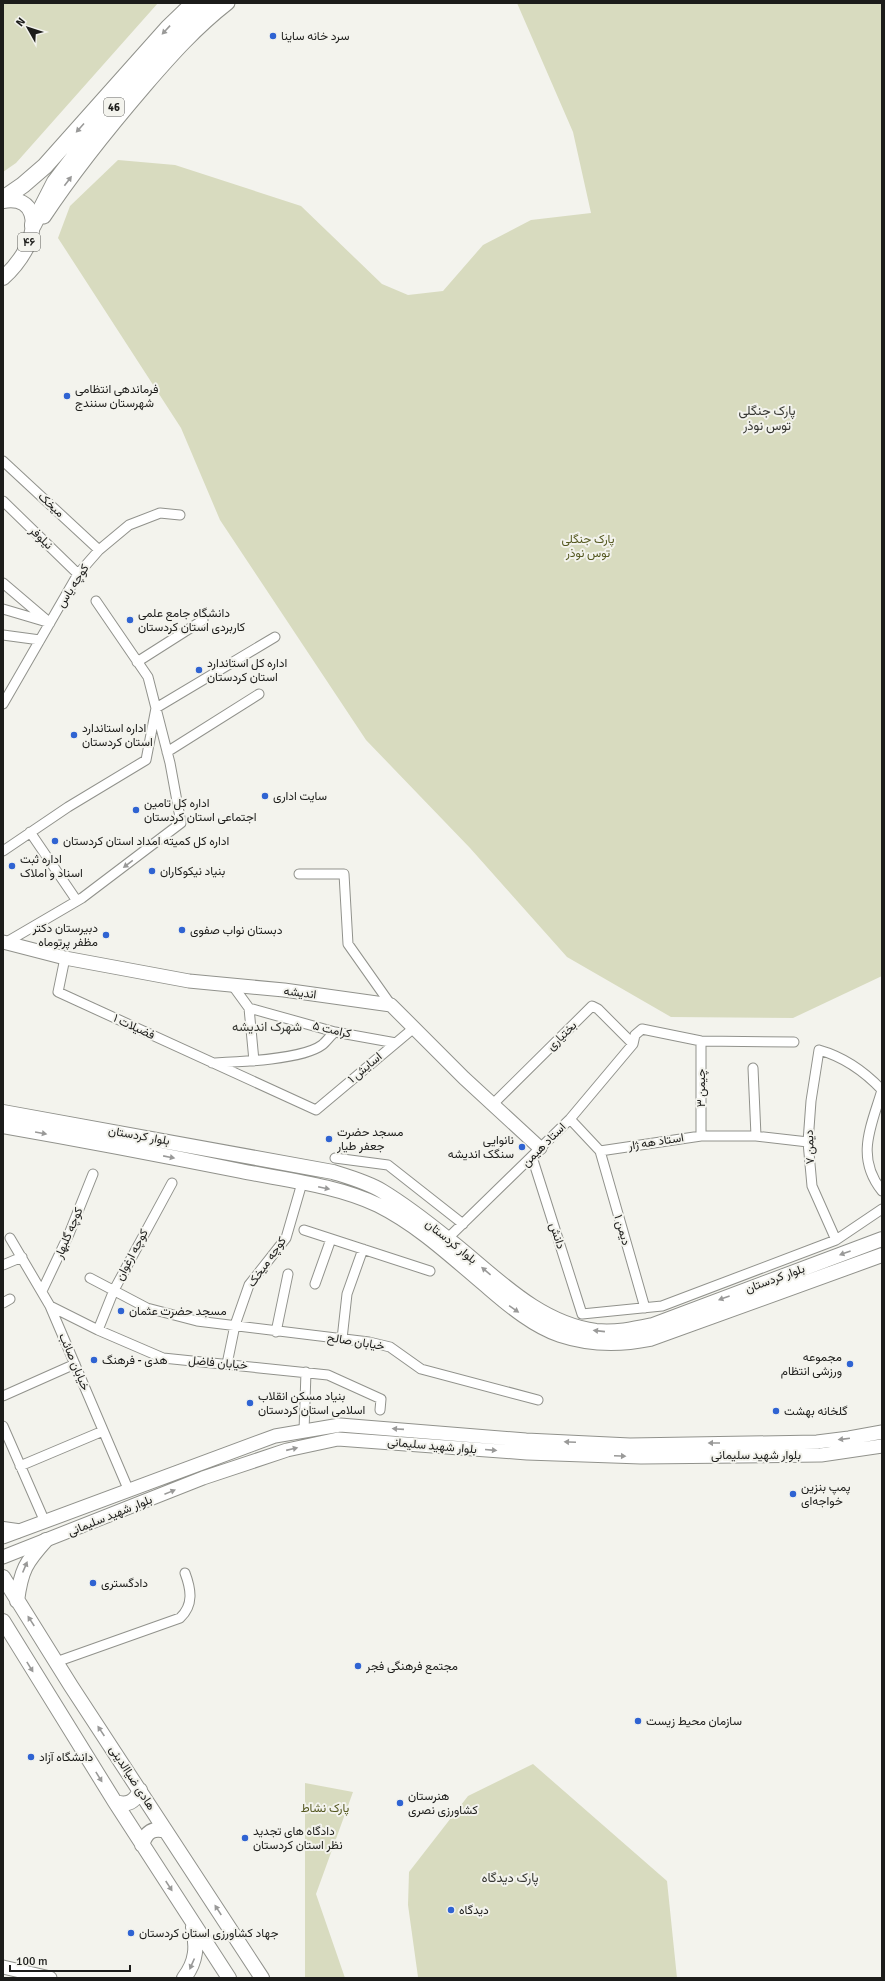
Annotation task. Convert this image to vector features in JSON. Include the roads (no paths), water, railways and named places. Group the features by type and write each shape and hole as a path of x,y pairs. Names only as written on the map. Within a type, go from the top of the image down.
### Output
{"highway":[{"name":"46","path":"3,200 37,173 79,129 168,28 194,3"},
{"name":"46","path":"32,231 55,182 129,89 176,37 213,3"},
{"path":"37,173 44,182 55,182"}],"main road":[{"path":"32,231 96,144 152,77 181,44 228,3"},
{"path":"129,89 152,77"},
{"name":"۴۶","path":"3,200 22,202 28,207 32,215 32,231 19,261 3,279"},
{"name":"اندیشه","path":"4,942 64,958 189,981 284,990 391,1005"},
{"path":"391,1005 415,1027 492,1105 536,1153"},
{"name":"بلوار کردستان","path":"3,1112 333,1172 380,1190 444,1243 517,1296 546,1314 579,1327 610,1332 627,1331 653,1325 882,1239"},
{"path":"18,1128 20,1114"},
{"name":"بلوار کردستان","path":"3,1126 84,1140 302,1183 335,1190 377,1205 444,1243 511,1307 538,1325 560,1335 593,1343 624,1344 650,1339 882,1255"},
{"name":"بلوار شهید سلیمانی","path":"3,1537 10,1530 45,1522 275,1436 340,1425 526,1440 821,1455 882,1446"},
{"path":"418,1444 424,1438 420,1431"},
{"name":"بلوار شهید سلیمانی","path":"3,1557 203,1478 287,1450 338,1439 418,1444 527,1454 641,1457 690,1449 817,1442 882,1432"},
{"path":"439,1446 434,1439 440,1433"},
{"path":"17,1601 20,1580 28,1561 46,1540"},
{"name":"هادی ضیاالدینی","path":"3,1577 56,1662 262,1978"},
{"path":"3,1621 142,1845 229,1978"},
{"path":"115,1802 122,1804 131,1803 137,1797 140,1790"},
{"path":"142,1845 144,1837 150,1831 158,1829 166,1831"},
{"path":"184,1978 195,1958 196,1943 192,1920"},
{"path":"3,1967 50,1978"}],"street":[{"name":"میخک","path":"3,461 98,550"},
{"name":"نیلوفر","path":"3,501 78,574"},
{"name":"کوچه یاس","path":"3,704 78,574 98,550 129,524 160,513 180,514"},
{"path":"3,583 50,623"},
{"path":"4,942 77,901 181,823 167,752 148,677 96,601"},
{"path":"3,609 50,623"},
{"path":"137,662 202,620"},
{"path":"3,635 40,640"},
{"path":"3,851 68,807 146,760 156,708 275,637"},
{"path":"167,752 259,694"},
{"path":"30,832 77,901"},
{"path":"298,874 344,874 348,944 391,1005"},
{"name":"فضیلات ۱","path":"64,958 58,992 210,1063 316,1110"},
{"path":"233,986 249,1008 254,1061"},
{"name":"بختیاری","path":"492,1105 592,1006 598,1009 633,1044"},
{"name":"کرامت ۵","path":"249,1008 335,1032 396,1043"},
{"name":"اسایش ۱","path":"316,1110 415,1027"},
{"name":"استاد هیمن","path":"444,1243 570,1119 633,1044 635,1035 642,1029 701,1041"},
{"name":"فضیلات ۱","path":"210,1063 254,1061 308,1051 321,1045 335,1032"},
{"path":"701,1041 794,1042"},
{"name":"چیمن ۳","path":"701,1041 701,1136"},
{"name":"دیمن ۷","path":"836,1240 812,1186 808,1142 811,1101 819,1050 846,1061 868,1076 882,1090"},
{"path":"753,1068 756,1136"},
{"path":"882,1090 868,1135 866,1152 874,1180 882,1191"},
{"path":"570,1119 600,1152"},
{"name":"استاد هه ژار","path":"600,1152 701,1136 756,1136 808,1142"},
{"name":"دیمن ۱","path":"600,1152 645,1308"},
{"name":"دانش","path":"536,1153 582,1314 645,1308"},
{"path":"335,1158 388,1166 463,1224"},
{"name":"کوچه گلبهار","path":"42,1291 69,1234 93,1174"},
{"name":"کوچه ارغوان","path":"98,1330 114,1290 172,1183"},
{"name":"کوچه میخک","path":"227,1364 235,1325 249,1285 286,1238 302,1183"},
{"path":"645,1308 670,1303 836,1240 882,1209"},
{"path":"304,1230 430,1271"},
{"name":"خیابان صائب","path":"10,1238 50,1306 129,1491"},
{"path":"315,1284 331,1239"},
{"path":"342,1339 347,1294 363,1249"},
{"path":"3,1265 22,1257"},
{"path":"276,1332 288,1274"},
{"name":"خیابان صالح","path":"90,1278 147,1308 197,1321 235,1325 276,1332 369,1342 390,1347 420,1369 538,1400"},
{"name":"خیابان فاضل","path":"50,1306 98,1330 163,1358 328,1374 380,1399 380,1410"},
{"path":"3,1396 75,1364"},
{"path":"304,1431 306,1372"},
{"path":"3,1426 45,1522"},
{"path":"20,1466 103,1431"},
{"path":"56,1662 180,1618 188,1610 190,1595 189,1583 185,1573"}],"place":[{"name":"سرد خانه ساینا","path":"273,36"},
{"name":"فرماندهی انتظامی شهرستان سنندج","path":"67,396"},
{"name":"دانشگاه جامع علمی کاربردی استان کردستان","path":"130,620"},
{"name":"اداره کل استاندارد استان کردستان","path":"199,670"},
{"name":"اداره استاندارد استان کردستان","path":"74,735"},
{"name":"سایت اداری","path":"265,796"},
{"name":"اداره کل تامین اجتماعی استان کردستان","path":"136,810"},
{"name":"اداره کل کمیته امداد استان کردستان","path":"55,841"},
{"name":"اداره ثبت اسناد و املاک","path":"12,866"},
{"name":"بنیاد نیکوکاران","path":"152,871"},
{"name":"دبستان نواب صفوی","path":"182,930"},
{"name":"دبیرستان دکتر مظفر پرتوماه","path":"106,935"},
{"name":"مسجد حضرت جعفر طیار","path":"329,1139"},
{"name":"نانوایی سنگک اندیشه","path":"522,1147"},
{"name":"مسجد حضرت عثمان","path":"121,1311"},
{"name":"هدی - فرهنگ","path":"94,1360"},
{"name":"مجموعه ورزشی انتظام","path":"850,1364"},
{"name":"بنیاد مسکن انقلاب اسلامی استان کردستان","path":"250,1403"},
{"name":"گلخانه بهشت","path":"776,1411"},
{"name":"پمپ بنزین خواجه‌ای","path":"793,1494"},
{"name":"دادگستری","path":"93,1583"},
{"name":"مجتمع فرهنگی فجر","path":"358,1666"},
{"name":"سازمان محیط زیست","path":"638,1721"},
{"name":"دانشگاه آزاد","path":"31,1757"},
{"name":"هنرستان کشاورزی نصری","path":"400,1803"},
{"name":"دادگاه های تجدید نظر استان کردستان","path":"245,1838"},
{"name":"دیدگاه","path":"451,1910"},
{"name":"جهاد کشاورزی استان کردستان","path":"131,1933"}],"district":[{"name":"پارک جنگلی توس نوذر","path":"767,418"},
{"name":"شهرک اندیشه","path":"267,1027"},
{"name":"پارک دیدگاه","path":"510,1878"}],"park label":[{"name":"پارک نشاط","path":"325,1808"}]}
